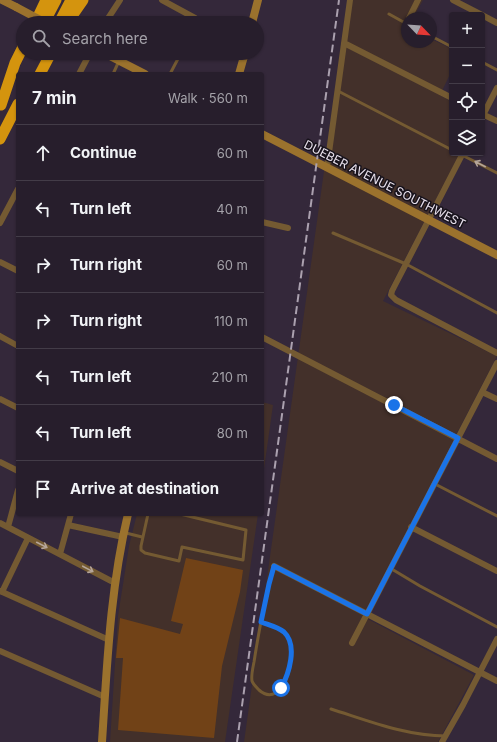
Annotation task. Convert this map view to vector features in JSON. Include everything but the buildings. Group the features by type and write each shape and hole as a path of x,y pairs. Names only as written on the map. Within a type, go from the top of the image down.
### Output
{"highway":[{"path":"38,16 46,0"},
{"path":"48,16 56,0"},
{"path":"63,16 71,0"},
{"path":"73,16 83,0"},
{"path":"0,106 16,60"},
{"path":"18,72 24,60"},
{"path":"34,72 40,60"},
{"path":"41,72 47,60"},
{"path":"0,106 16,76"},
{"path":"0,139 16,109"}],"street":[{"path":"2,0 32,16"},
{"path":"110,16 120,0"},
{"path":"162,0 191,16"},
{"path":"254,16 258,0"},
{"path":"327,167 350,0"},
{"path":"412,12 418,0"},
{"path":"452,0 476,12"},
{"path":"485,17 497,23"},
{"path":"344,43 449,96"},
{"path":"80,72 86,60"},
{"path":"240,72 243,60"},
{"path":"119,61 141,72"},
{"path":"485,110 497,88"},
{"path":"485,116 497,121"},
{"name":"DUEBER AVENUE SOUTHWEST","path":"264,135 497,255"},
{"path":"460,156 392,292 392,297 497,353"},
{"path":"0,223 16,196"},
{"path":"264,222 288,228"},
{"path":"0,262 16,270"},
{"path":"0,336 16,345"},
{"path":"264,338 497,459"},
{"path":"352,643 497,363"},
{"path":"482,392 497,399"},
{"path":"0,399 16,407"},
{"path":"0,462 16,470"},
{"path":"8,527 16,497"},
{"path":"60,554 70,516"},
{"path":"102,742 108,640 115,583 128,516"},
{"path":"0,523 115,583"},
{"path":"68,525 123,535"},
{"path":"411,527 497,571"},
{"path":"28,538 1,591 108,640"},
{"path":"274,566 497,681"},
{"path":"444,739 497,639"},
{"path":"0,651 105,697"}],"lane":[{"path":"389,14 401,19"},
{"path":"437,39 449,45"},
{"path":"171,72 177,60"},
{"path":"114,72 119,61"},
{"path":"485,64 497,70"},
{"path":"338,91 449,148"},
{"path":"465,156 497,173"},
{"path":"333,233 406,264 497,313"},
{"path":"434,483 497,516"},
{"path":"147,516 142,537 141,550 145,553 179,561 182,547 243,560 246,530 188,516"},
{"path":"123,535 142,537"},
{"path":"261,622 279,628 289,638 292,661 281,688 273,695 261,692 252,679 261,622 274,566"},
{"path":"390,568 420,586 497,627"},
{"path":"331,709 382,726 444,739"}],"shaded area":[{"path":"348,0 423,0 416,12 401,12 401,48 437,48 437,42 449,48 449,76 440,95 449,100 449,156 458,156 383,301 497,356 362,616 474,675 438,742 244,742"},
{"path":"264,403 273,405 264,469"},
{"path":"136,516 258,516 225,742 110,742 118,616 129,546"}],"railway":[{"path":"237,742 339,0"}],"route":[{"path":"281,688 292,661 289,638 279,628 261,622 274,566 367,614 458,438 394,405"}]}
